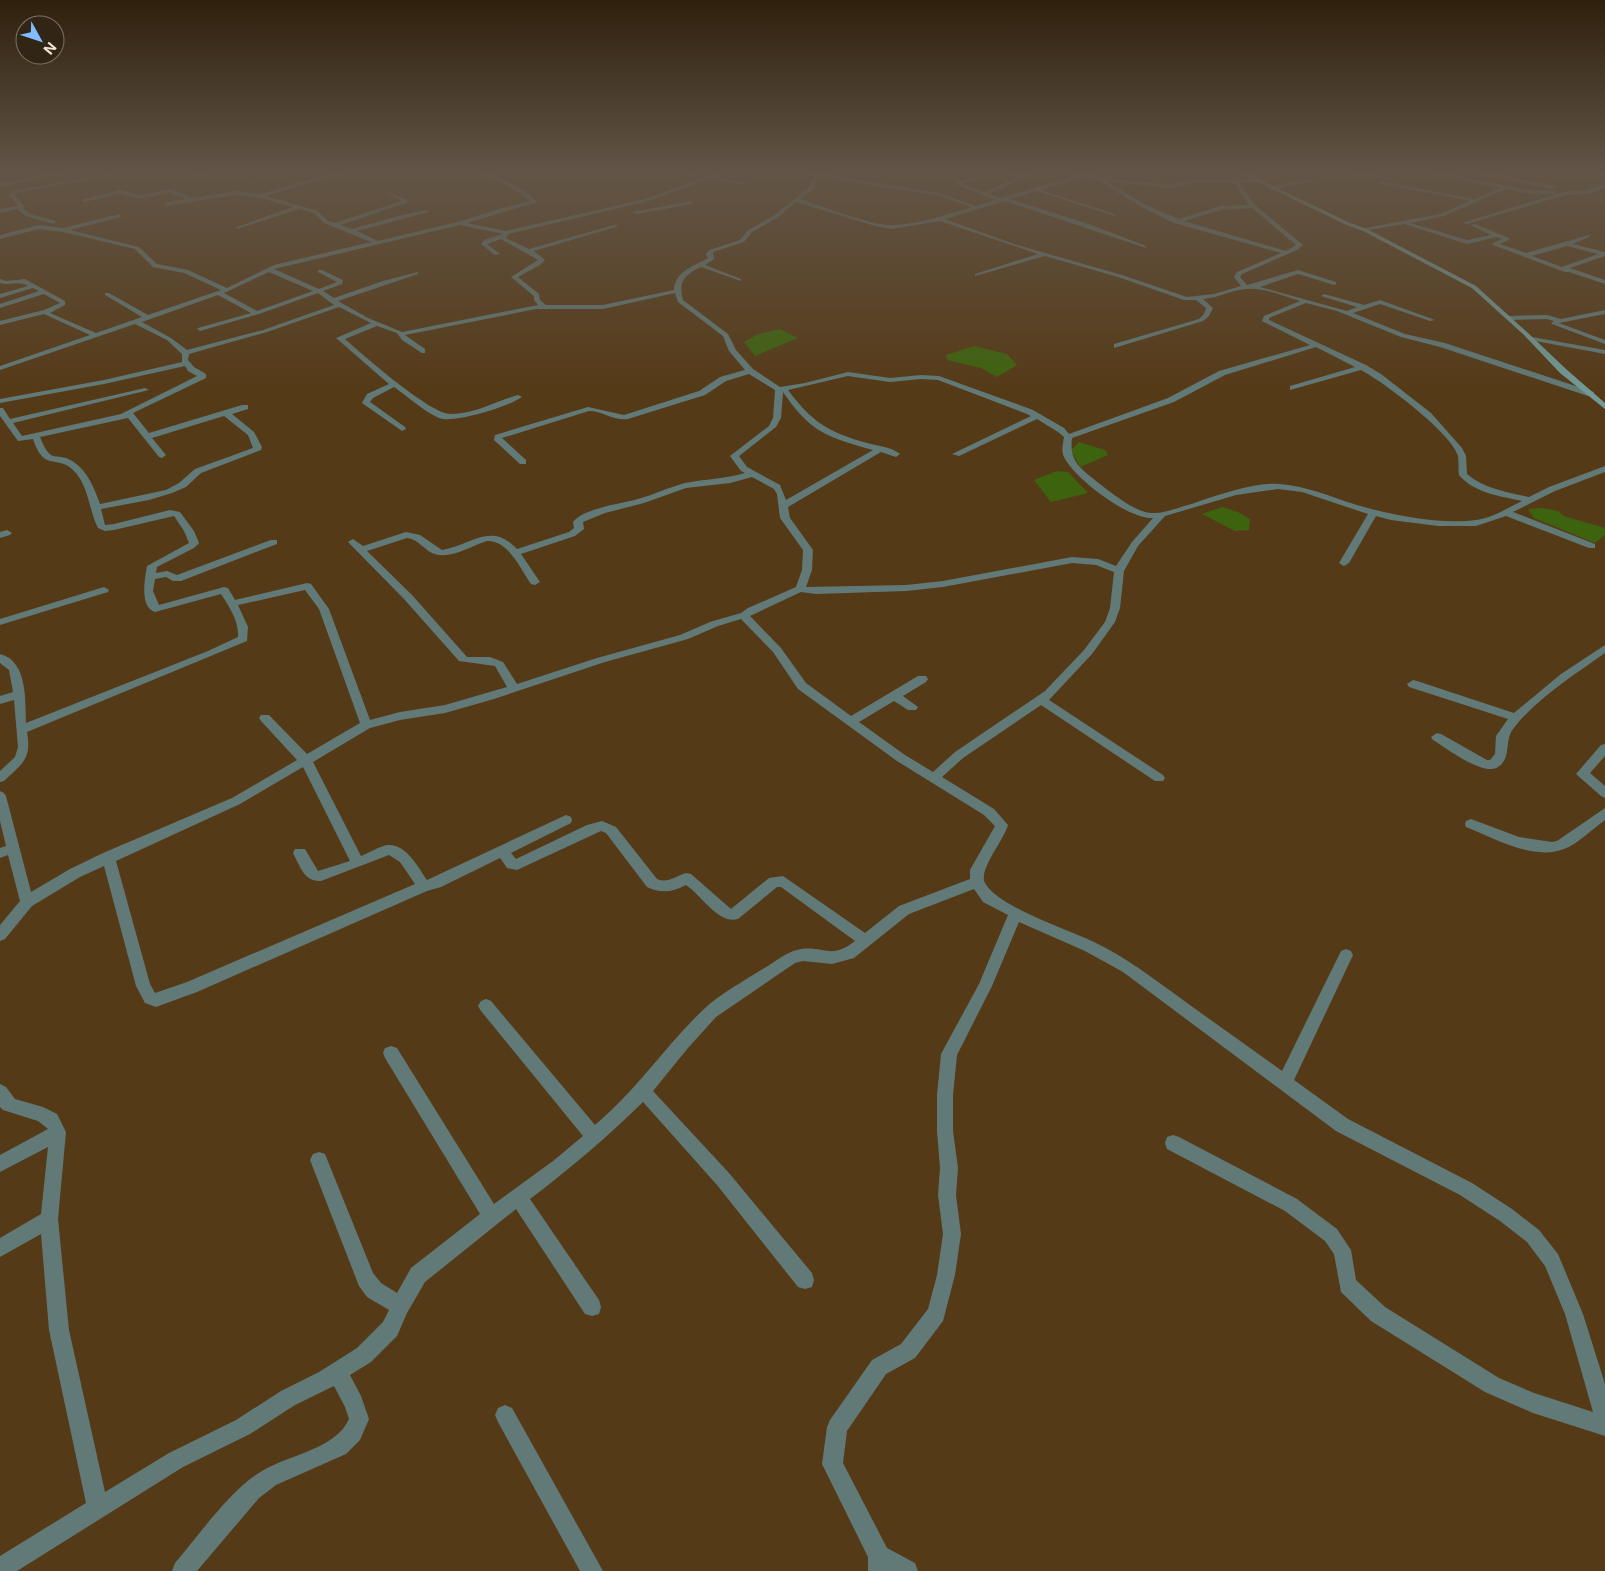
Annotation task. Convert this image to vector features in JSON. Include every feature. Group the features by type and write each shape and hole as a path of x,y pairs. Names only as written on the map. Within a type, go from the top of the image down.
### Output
{"main road":[{"path":"1394,244 1474,287 1532,339 1563,371 1605,407"}],"street":[{"path":"122,244 137,248 155,266 186,271 227,290"},
{"path":"0,368 227,290 268,269 367,244"},
{"path":"484,244 497,254"},
{"path":"513,244 541,258 541,262 516,275 514,278 536,295 537,300 543,306"},
{"path":"528,251 552,244"},
{"path":"732,244 711,251 709,254 711,259 680,276 676,284 680,301 701,315 726,336 733,351 750,371 782,389 810,422 841,438 896,454"},
{"path":"1014,244 1120,276 1186,299 1199,299 1249,287 1298,272 1334,283"},
{"path":"1137,244 1144,247"},
{"path":"1257,244 1285,252"},
{"path":"1299,244 1239,273 1237,277 1249,287 1347,313 1403,336 1442,345 1591,394"},
{"path":"1496,244 1567,271 1605,282"},
{"path":"1527,255 1566,244"},
{"path":"1568,244 1605,254"},
{"path":"977,275 1043,254"},
{"path":"1567,271 1564,268 1567,266 1605,254"},
{"path":"701,265 739,280"},
{"path":"268,269 319,291 336,303 402,334 426,327 543,306 603,307 677,291"},
{"path":"200,329 257,313 319,291 341,281 320,271"},
{"path":"186,353 265,332 385,282 416,273"},
{"path":"0,323 46,312 63,304 63,302 22,280 2,283"},
{"path":"0,296 34,286"},
{"path":"0,306 44,292"},
{"path":"218,293 257,313"},
{"path":"108,294 148,318"},
{"path":"1324,296 1364,307"},
{"path":"1117,346 1201,320 1207,315 1210,308 1199,299"},
{"path":"1306,301 1269,316 1265,321 1363,367 1411,401 1458,448 1462,456 1462,475 1468,480 1478,486 1529,500"},
{"path":"1347,313 1384,302 1432,320"},
{"path":"46,312 96,335"},
{"path":"1510,320 1547,317 1561,322 1605,312"},
{"path":"1510,320 1551,322 1605,342"},
{"path":"137,322 169,339 186,353"},
{"path":"377,323 340,338 394,384 446,417 468,414 518,397"},
{"path":"402,334 404,339 422,351"},
{"path":"1532,339 1605,352"},
{"path":"1068,437 1163,404 1222,373 1317,345"},
{"path":"0,410 21,439 36,437 125,414 201,379 203,376 191,369 184,360 186,353"},
{"path":"0,401 104,382 186,363"},
{"path":"1293,388 1363,367"},
{"path":"524,462 498,440 498,437 588,409 599,408 616,417 625,417 702,393 723,379 750,371"},
{"path":"782,389 848,374 896,380 930,377 946,380 1038,416 1061,430 1068,437"},
{"path":"394,384 370,396 366,403 402,429"},
{"path":"782,389 777,418 772,427 734,456 744,469 777,487 784,504 785,518 808,550 806,570 800,589"},
{"path":"8,422 145,390"},
{"path":"146,437 244,407"},
{"path":"97,507 170,491 183,485 189,476 198,471 257,450 258,447 251,434 226,413"},
{"path":"125,414 132,417 146,437 162,454"},
{"path":"956,454 1038,416"},
{"path":"21,730 243,639 242,627 224,590 155,609 148,591 152,566 194,543 186,524 177,514 170,513 105,528 101,526 97,507 84,480 73,466 65,461 49,459 43,454 36,437"},
{"path":"1068,437 1066,451 1080,472 1099,488 1136,511 1150,516 1161,516 1235,494 1278,486 1304,490 1373,513 1418,521 1456,524 1476,523 1507,513 1552,489 1605,469"},
{"path":"784,504 851,468 881,449"},
{"path":"514,553 572,534 579,529 578,522 580,520 602,511 641,501 685,486 730,480 752,474"},
{"path":"1344,563 1373,513"},
{"path":"1507,513 1592,546"},
{"path":"934,778 959,755 1050,694 1088,652 1110,622 1115,608 1120,571 1135,544 1161,516"},
{"path":"361,550 393,539 413,535 441,553 494,537 504,540 535,582"},
{"path":"151,577 167,574 177,579 274,542"},
{"path":"353,542 408,597 463,659 495,661 499,664 514,689"},
{"path":"0,934 28,902 75,873 229,804 306,761 347,734 366,725 400,716 445,709 514,689 600,660 684,637 714,624 745,615 800,589 816,591 906,588 943,584 1072,560 1098,562 1120,571"},
{"path":"231,604 307,586 324,609 366,725"},
{"path":"0,622 104,590"},
{"path":"745,615 746,619 763,634 776,650 802,686 901,758 989,812 1002,825 977,870 977,882 988,898 1090,947 1128,968 1342,1125 1466,1189 1506,1215 1533,1236 1552,1260 1574,1314 1605,1417"},
{"path":"1437,738 1486,765 1494,764 1501,756 1500,743 1503,734 1517,718 1536,700 1605,648"},
{"path":"0,657 14,669 20,694 21,730 24,747 20,759 0,778"},
{"path":"850,722 922,679"},
{"path":"1413,684 1517,718"},
{"path":"0,700 20,694"},
{"path":"895,696 912,707"},
{"path":"1041,700 1159,778"},
{"path":"265,718 306,761 357,862"},
{"path":"1605,748 1582,774 1605,793"},
{"path":"0,796 28,902"},
{"path":"1471,824 1536,847 1554,848 1605,813"},
{"path":"108,858 143,986 150,998 156,1000 192,987 424,886 436,883 566,820"},
{"path":"502,851 512,864 517,865 592,828 602,826 611,830 652,883 660,888 667,888 686,878 728,915 733,916 774,882 783,881 866,941"},
{"path":"0,853 14,848"},
{"path":"300,853 311,873 316,876 327,874 388,850 396,851 403,856 424,886"},
{"path":"8,1564 176,1460 243,1427 288,1398 337,1372 364,1355 390,1329 400,1306 418,1275 594,1137 643,1091 682,1043 711,1012 791,958 803,955 832,958 849,954 904,910 977,882"},
{"path":"907,1571 879,1564 832,1464 837,1427 879,1368 908,1350 936,1314 946,1275 952,1234 947,1195 949,1168 945,1131 945,1095 950,1054 985,986 1016,913"},
{"path":"1284,1084 1346,955"},
{"path":"486,1006 594,1137"},
{"path":"391,1053 491,1216"},
{"path":"643,1091 723,1179 805,1280"},
{"path":"0,1092 3,1100 13,1108 42,1114 52,1120 58,1132 50,1219 58,1330 98,1508"},
{"path":"0,1164 58,1132"},
{"path":"1173,1143 1291,1205 1331,1235 1342,1250 1348,1285 1378,1314 1492,1386 1533,1403 1605,1426"},
{"path":"319,1160 366,1279 374,1290 400,1306"},
{"path":"518,1196 592,1307"},
{"path":"0,1248 50,1219"},
{"path":"183,1571 228,1516 252,1491 269,1478 339,1447 353,1434 359,1419 354,1403 337,1372"},
{"path":"504,1416 592,1571"}],"shaded area":[{"path":"780,329 798,338 755,356 744,342 758,334"},
{"path":"974,346 1007,354 1017,365 997,377 981,368 947,360 946,355"},
{"path":"1079,442 1105,450 1108,455 1080,467 1071,450"},
{"path":"1057,471 1068,472 1088,493 1051,502 1034,480"},
{"path":"1222,507 1238,512 1250,519 1249,530 1235,531 1202,514"},
{"path":"1543,508 1558,511 1564,516 1605,528 1605,535 1595,543 1534,518 1528,509"}]}
